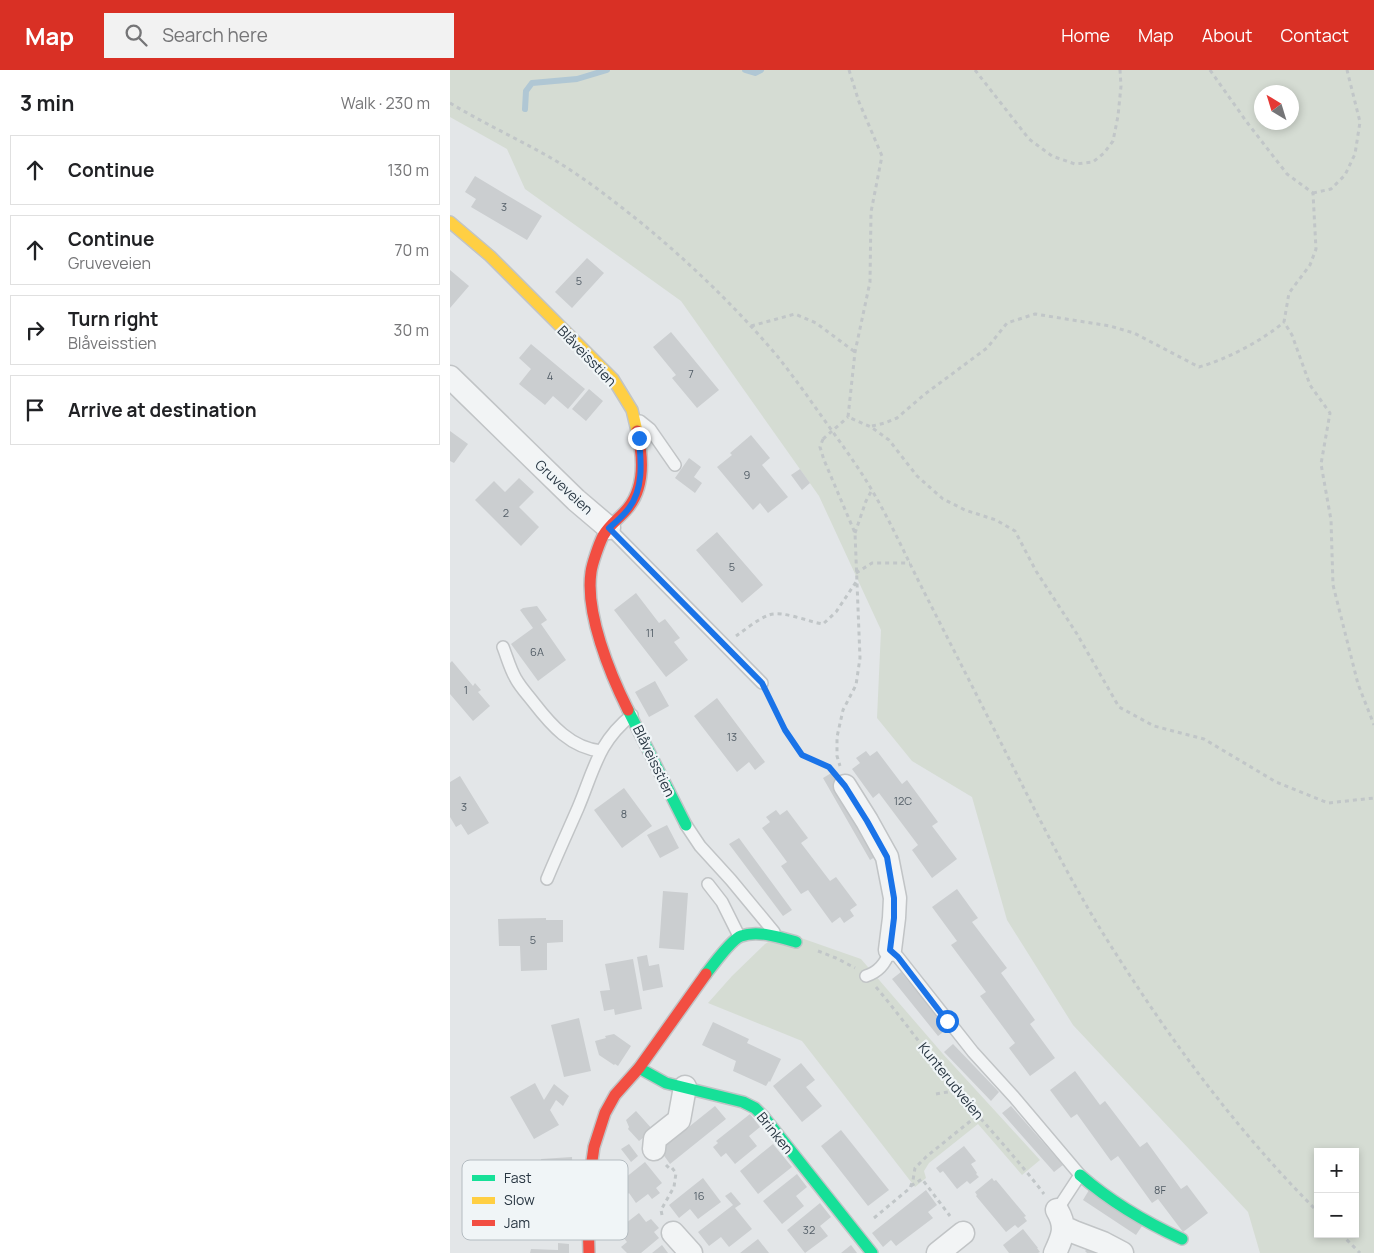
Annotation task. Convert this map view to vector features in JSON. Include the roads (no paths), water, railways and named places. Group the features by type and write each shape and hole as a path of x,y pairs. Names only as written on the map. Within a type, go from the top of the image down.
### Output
{"street":[{"name":"Blåveisstien","path":"450,222 501,267 613,379 632,410 639,438 642,464 638,489 629,508 609,528 603,537 591,571 590,591 599,639 622,696 686,825"},
{"name":"Gruveveien","path":"450,377 569,493 609,528"},
{"path":"845,786 887,857 894,898 894,918 890,950"},
{"path":"591,1160 593,1147 605,1113 613,1100 639,1068 718,959 739,936 753,934 776,936 796,942"},
{"name":"Brinken","path":"639,1068 666,1082 750,1104 757,1109 872,1253"},
{"path":"654,1148 655,1139 679,1120 685,1087"},
{"path":"1080,1175 1127,1211 1164,1232 1182,1239"},
{"path":"1055,1253 1063,1236 1060,1218"},
{"path":"1060,1218 1074,1232 1098,1240 1122,1253"},
{"path":"938,1253 963,1233"},
{"path":"673,1234 691,1253"},
{"path":"588,1240 589,1253"}],"lane":[{"path":"634,418 650,429 675,464"},
{"name":"Gruveveien","path":"609,528 762,683"},
{"path":"503,646 515,678 548,721 564,736 581,747 601,751"},
{"path":"547,879 601,751 607,740 622,722 632,715"},
{"path":"686,825 700,846 732,880 776,936"},
{"path":"708,884 722,902 739,936"},
{"path":"866,976 876,973 888,958 890,950"},
{"path":"890,950 973,1052 1080,1175 1060,1218"}],"waterway":[{"path":"525,109 526,91 532,83 577,79 607,70"},
{"path":"745,70 755,73 761,70"}]}
